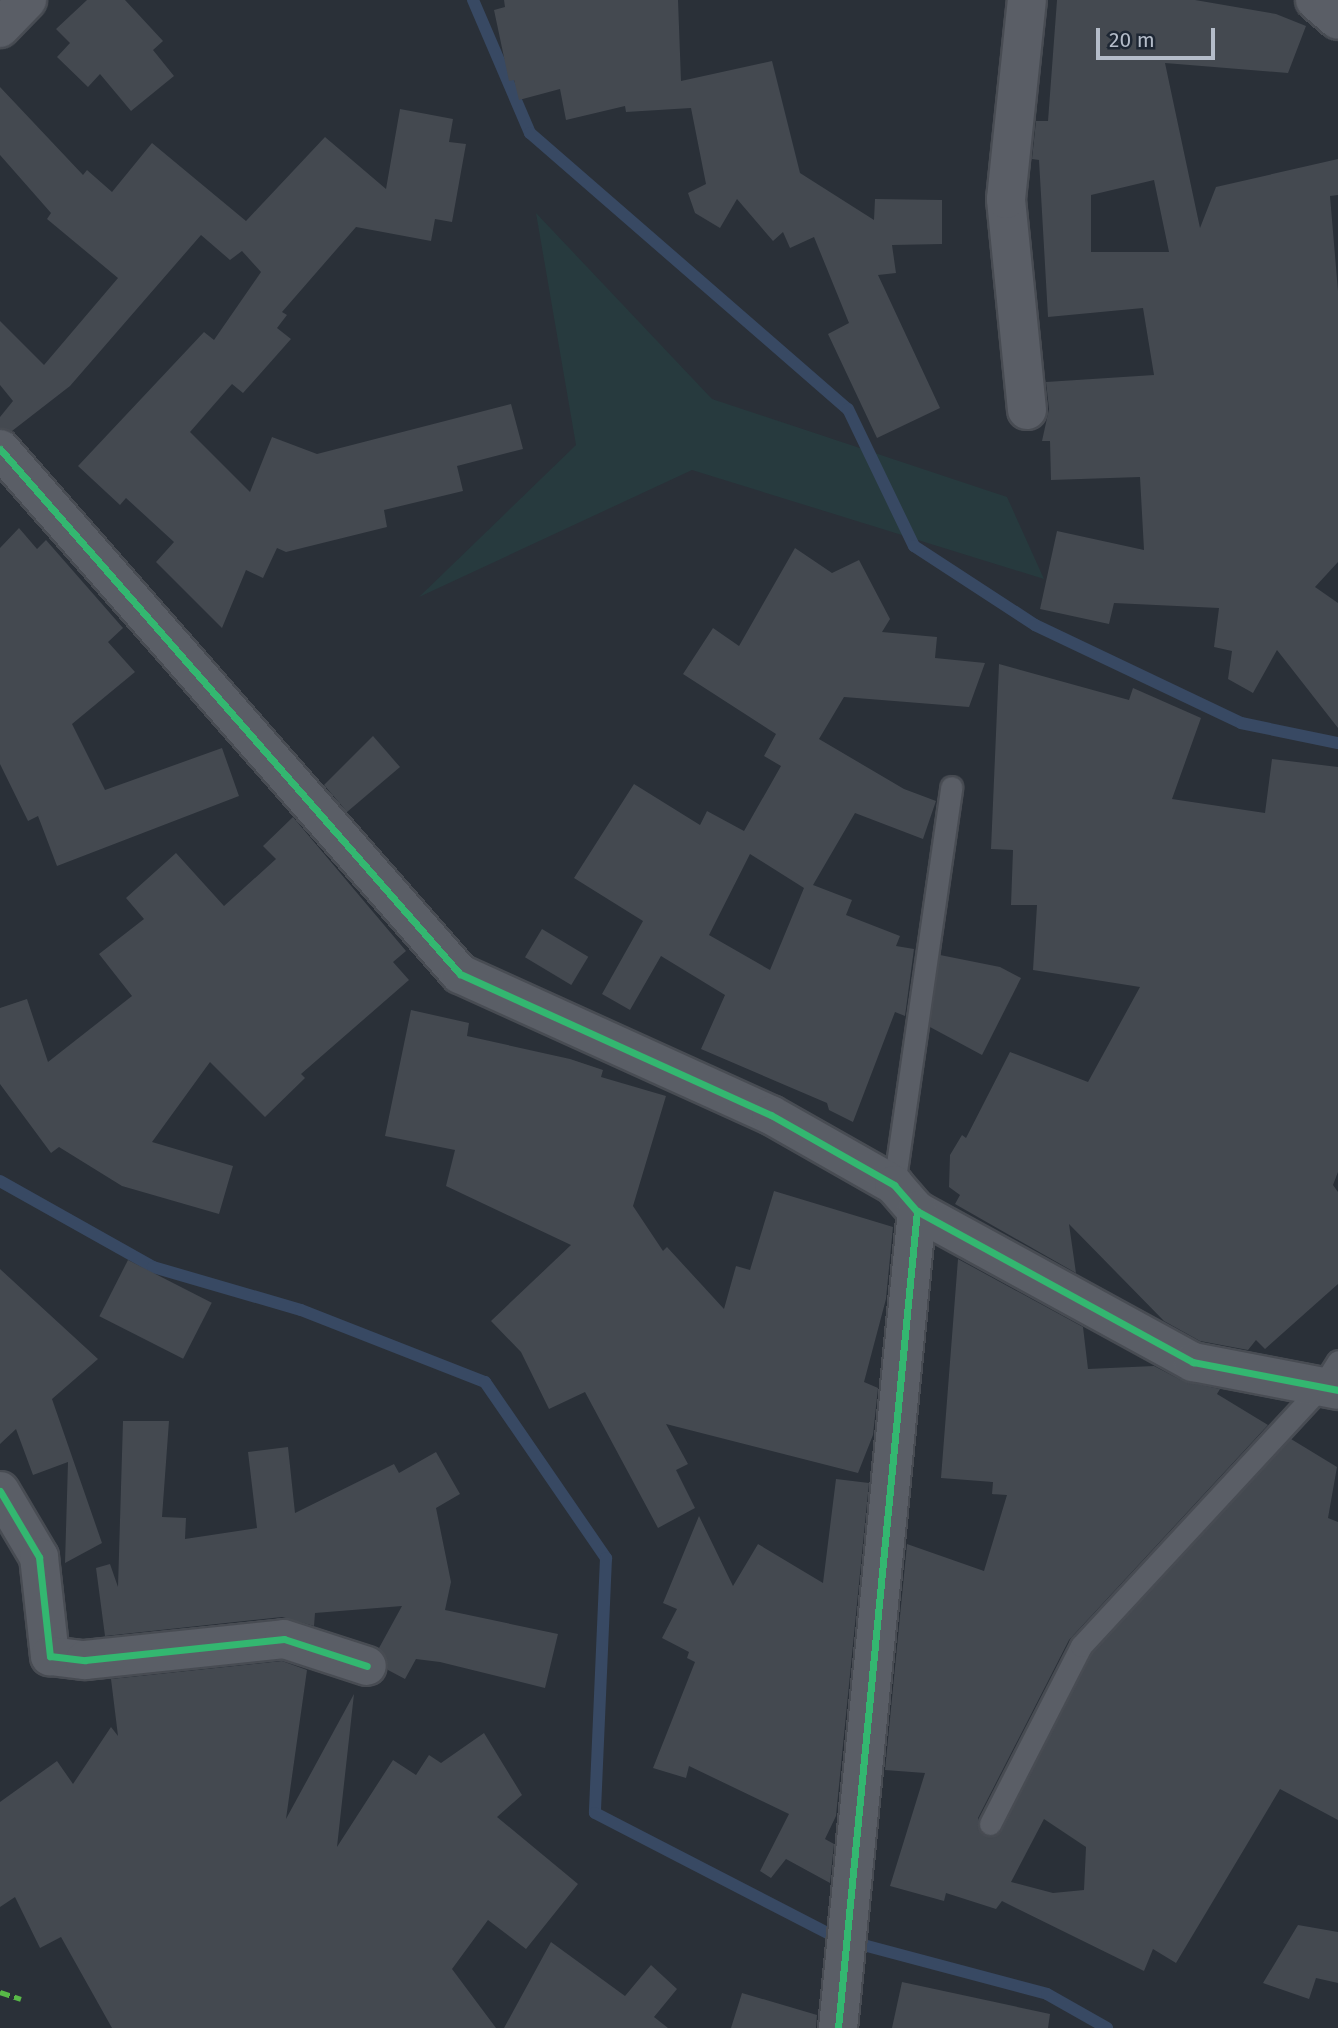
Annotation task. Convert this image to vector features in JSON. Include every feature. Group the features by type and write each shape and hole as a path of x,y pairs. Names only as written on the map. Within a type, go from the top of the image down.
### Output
{"street":[{"path":"0,28 27,0"},
{"path":"1027,0 1006,198 1027,410"},
{"path":"1315,0 1338,20"},
{"path":"0,449 460,974 771,1115 906,1198 1193,1362 1333,1379"},
{"path":"838,2028 906,1198"},
{"path":"0,1492 39,1557 50,1656 85,1660 284,1639 367,1666"}],"lane":[{"path":"906,1198 951,787"},
{"path":"990,1824 1082,1646 1333,1379"}],"green space":[{"path":"536,213 712,399 1007,497 1044,579 692,470 419,597 576,445"}],"building":[{"path":"87,0 125,0 163,41 153,50 174,76 131,111 100,74 88,87 57,57 70,43 56,29"},
{"path":"504,0 678,0 681,81 772,61 800,173 874,220 875,199 942,200 942,244 892,245 896,273 878,275 940,408 877,438 828,334 849,323 814,237 790,248 783,232 773,241 737,199 720,228 695,213 688,193 706,184 691,108 626,112 625,106 566,120 560,89 519,100 514,80 509,81 494,10 505,7"},
{"path":"1057,0 1195,0 1276,14 1306,26 1288,73 1165,63 1200,228 1216,187 1338,159 1338,195 1330,196 1338,291 1338,562 1315,587 1338,603 1338,728 1277,650 1253,693 1228,679 1232,651 1214,647 1219,608 1114,603 1109,624 1040,609 1057,531 1144,550 1140,477 1051,480 1050,441 1042,441 1049,409 1046,382 1154,375 1143,308 1048,317 1039,160 1032,159 1036,121 1048,121","holes":["1154,180 1169,252 1091,252 1091,195"]},
{"path":"0,87 83,175 87,170 112,192 152,143 246,221 325,137 386,189 400,109 453,119 449,142 466,144 452,222 435,219 431,241 356,227 282,312 287,315 277,328 291,339 243,393 232,384 190,432 250,492 272,437 317,454 511,404 523,449 457,466 463,491 384,510 387,527 286,552 277,548 263,578 246,570 222,628 156,562 174,542 126,498 120,505 78,466 204,332 214,340 261,272 242,251 230,260 201,235 70,386 12,431 0,428 0,417 13,401 0,385 0,321 44,365 118,278 47,219 51,213 0,155"},
{"path":"19,528 37,549 46,540 123,628 108,642 135,672 72,724 105,790 222,748 239,796 57,866 38,816 28,821 0,764 0,548"},
{"path":"795,548 832,573 859,560 890,619 882,632 937,637 935,658 985,663 969,707 844,697 819,739 904,789 936,801 923,839 855,813 813,885 852,900 846,915 900,936 896,946 914,949 905,1016 895,1012 853,1122 829,1110 827,1103 701,1049 725,995 661,956 630,1010 602,994 643,921 574,878 634,784 700,825 707,811 744,831 781,766 764,756 776,734 683,674 713,628 739,646","holes":["750,854 804,888 770,970 709,935"]},
{"path":"999,664 1129,700 1133,688 1201,718 1172,799 1265,813 1272,759 1338,767 1338,1172 1333,1185 1338,1192 1338,1284 1265,1349 1256,1340 1248,1350 1200,1341 1164,1321 1069,1224 1076,1273 955,1204 960,1195 949,1187 950,1155 962,1135 966,1138 1010,1052 1088,1082 1140,987 1033,970 1037,905 1011,905 1013,850 991,849"},
{"path":"373,736 400,767 347,812 324,785"},
{"path":"293,817 406,951 393,962 409,980 301,1074 305,1078 265,1117 210,1062 152,1142 233,1166 219,1214 122,1186 59,1147 51,1153 0,1084 0,1008 27,999 48,1062 132,996 99,954 144,919 126,898 176,853 224,906 276,859 263,846"},
{"path":"542,929 588,957 571,985 525,957"},
{"path":"940,955 1000,967 1021,978 982,1055 930,1027"},
{"path":"411,1010 469,1023 467,1036 570,1059 603,1070 601,1077 666,1096 633,1206 663,1251 667,1247 724,1309 736,1266 750,1270 774,1191 893,1227 886,1299 864,1382 878,1388 873,1435 858,1473 666,1424 688,1464 676,1470 695,1508 658,1528 585,1392 549,1409 521,1352 491,1321 571,1245 446,1186 455,1150 385,1136"},
{"path":"958,1259 1083,1327 1088,1369 1154,1366 1183,1381 1220,1389 1217,1394 1268,1425 1069,1640 978,1818 983,1835 1002,1830 1092,1654 1291,1439 1337,1467 1328,1518 1338,1522 1338,1820 1280,1789 1176,1963 1153,1949 1144,1971 1002,1901 996,1909 946,1893 944,1901 890,1886 925,1773 885,1770 907,1544 984,1571 1007,1495 992,1494 993,1482 941,1478","holes":["1044,1819 1086,1847 1084,1890 1053,1893 1011,1882"]},
{"path":"128,1260 212,1303 183,1359 99,1316"},
{"path":"0,1269 98,1359 52,1399 102,1543 65,1563 68,1462 33,1475 16,1429 0,1444"},
{"path":"123,1421 169,1421 162,1517 186,1518 185,1539 257,1528 248,1452 288,1447 295,1513 394,1464 399,1473 436,1452 460,1494 436,1508 451,1582 445,1610 558,1634 545,1688 440,1662 416,1659 405,1679 388,1670 379,1648 402,1606 315,1613 314,1626 282,1617 105,1636 96,1568 110,1564 118,1587"},
{"path":"836,1479 869,1483 836,1816 825,1839 834,1844 830,1883 786,1859 771,1878 760,1871 789,1814 689,1766 686,1778 653,1768 695,1662 687,1658 689,1652 662,1638 677,1609 663,1603 699,1516 733,1586 758,1544 823,1583"},
{"path":"282,1661 307,1670 286,1819 354,1694 337,1847 393,1760 416,1775 429,1755 441,1763 484,1733 522,1795 497,1817 578,1884 526,1949 488,1920 452,1969 496,2028 112,2028 61,1937 40,1948 15,1897 0,1907 0,1802 57,1761 73,1784 111,1727 118,1736 111,1679"},
{"path":"1298,1925 1338,1932 1338,1983 1316,1978 1309,1999 1263,1983"},
{"path":"551,1942 625,1996 651,1965 677,1989 654,2017 668,2028 504,2028"},
{"path":"902,1982 1050,2014 1048,2028 892,2028"},
{"path":"742,1993 817,2015 816,2028 731,2028"}],"waterway":[{"path":"473,0 530,133 848,409 914,546 1035,625 1241,723 1338,743"},
{"path":"0,1181 153,1267 301,1310 485,1382 606,1558 595,1813 837,1938 1047,1994 1107,2028"}],"marked path":[{"path":"0,1992 21,1999"}],"cycle path":[{"path":"0,449 460,974 771,1115 894,1185 917,1211 1193,1362 1338,1390"},
{"path":"838,2028 917,1211"},
{"path":"0,1491 39,1557 50,1656 85,1660 284,1639 367,1666"}]}
